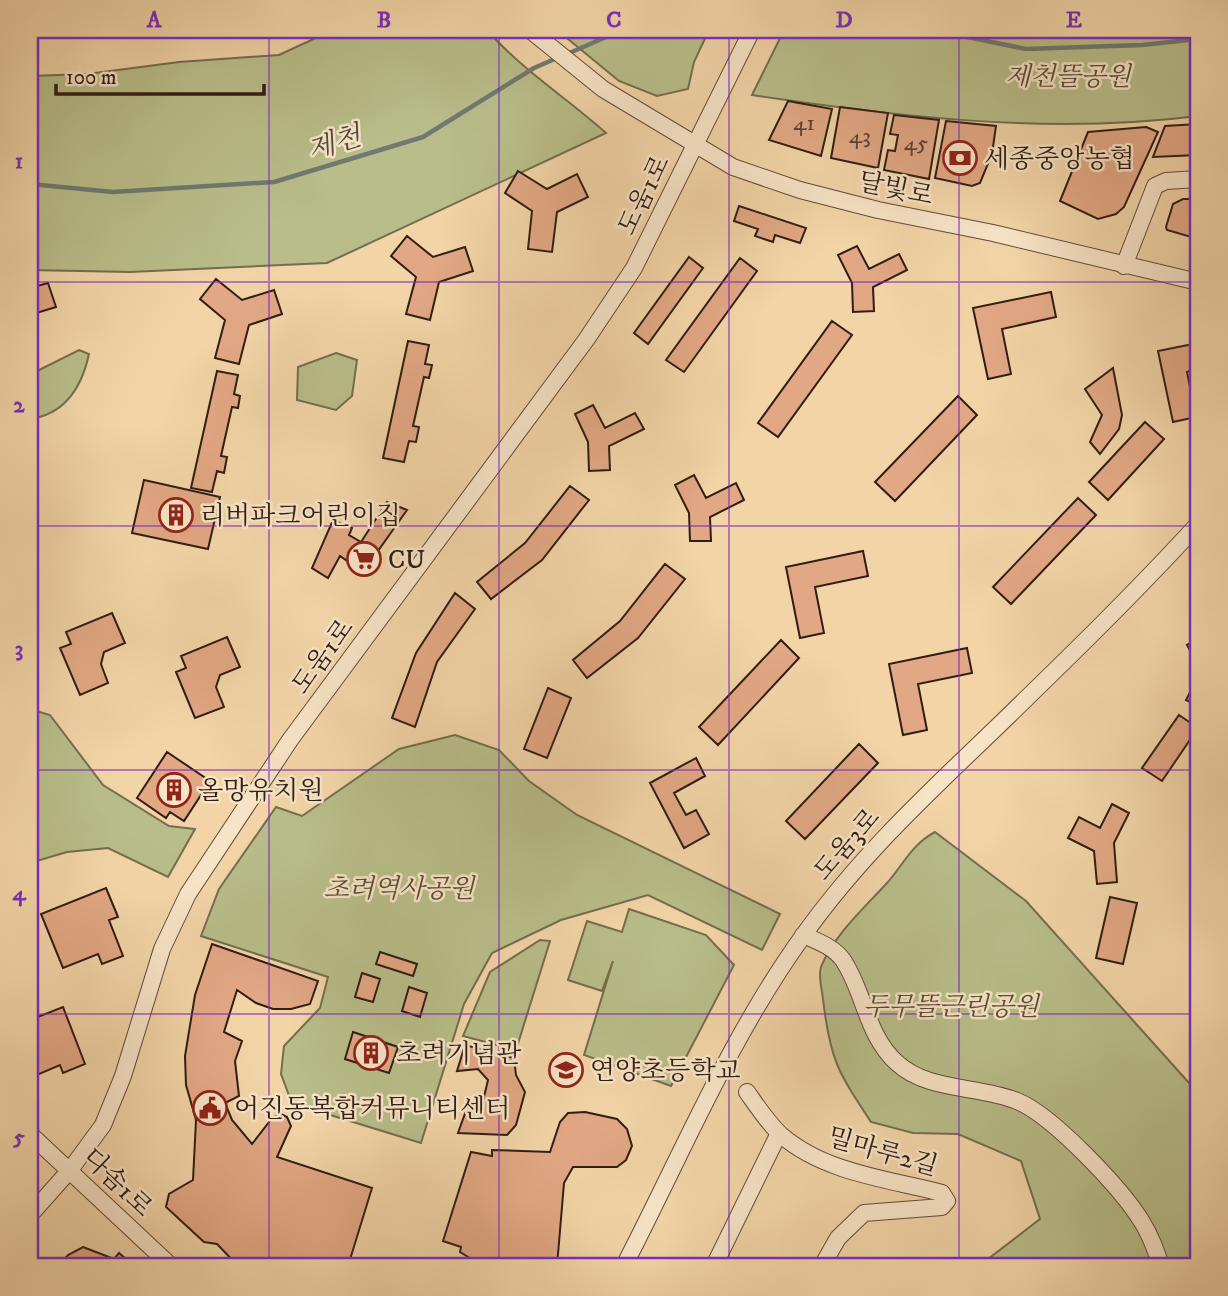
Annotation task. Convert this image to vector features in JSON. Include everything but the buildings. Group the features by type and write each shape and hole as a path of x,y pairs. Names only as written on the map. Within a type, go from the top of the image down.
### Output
{"street":[{"name":"달빛로","path":"530,30 603,89 733,167 800,190 1198,282"},
{"name":"도움1로","path":"30,1215 70,1170 103,1125 123,1076 162,949 188,894 290,740 586,340 634,268 752,30"},
{"path":"1124,265 1155,186 1166,181 1198,180"},
{"name":"도움3로","path":"624,1266 700,1114 770,987 803,935 869,852 901,818 1040,685 1198,524"},
{"path":"803,935 824,944 843,959 874,1033 900,1066 929,1082 998,1095 1035,1111 1128,1203 1143,1223 1161,1266"},
{"name":"밀마루2길","path":"747,1091 779,1133 828,1164 943,1193 947,1201 942,1207 864,1213 838,1238 822,1266"},
{"path":"714,1266 779,1133"},
{"name":"다솜1로","path":"30,1134 171,1266"}],"green space":[{"path":"333,30 487,30 530,71 606,133 327,263 130,272 30,270 30,76 87,74 179,62 279,55"},
{"path":"557,30 709,30 694,62 688,89 657,96 619,81"},
{"name":"제천뜰공원","path":"784,30 1198,30 1198,116 1087,124 1031,124 919,116 752,95"},
{"path":"79,350 89,354 82,377 70,397 53,411 30,419 33,373"},
{"path":"336,353 357,360 352,396 336,410 297,400 298,367"},
{"path":"30,709 50,715 103,785 169,826 195,829 168,877 108,848 67,852 30,863"},
{"name":"초려역사공원","path":"455,735 499,750 529,781 577,815 780,914 762,950 648,895 561,920 492,953 464,1004 421,1143 311,1109 290,1098 281,1074 284,1046 320,1008 328,977 201,936 219,889 276,807 302,816 399,749"},
{"name":"두무뜰근린공원","path":"935,832 1026,901 1198,1093 1198,1266 974,1266 984,1262 1040,1219 1021,1161 958,1134 913,1133 871,1122 843,1077 829,1037 820,983 821,967 833,944 850,922 887,883 914,849"},
{"path":"629,909 706,935 734,965 671,1086 584,1055 613,961 602,991 568,980 587,921 622,932"},
{"path":"540,940 550,941 516,1050 463,1036 490,972"}],"waterway":[{"name":"제천","path":"565,55 622,30"},
{"name":"제천","path":"933,30 1026,49 1142,45 1198,39"},
{"name":"제천","path":"30,184 113,192 274,182 423,137 534,68 557,58"}],"place":[{"name":"세종중앙농협","path":"960,158"},
{"name":"리버파크어린이집","path":"176,515"},
{"name":"CU","path":"364,559"},
{"name":"올망유치원","path":"174,790"},
{"name":"초려기념관","path":"371,1053"},
{"name":"연양초등학교","path":"566,1070"},
{"name":"어진동복합커뮤니티센터","path":"210,1108"}]}
